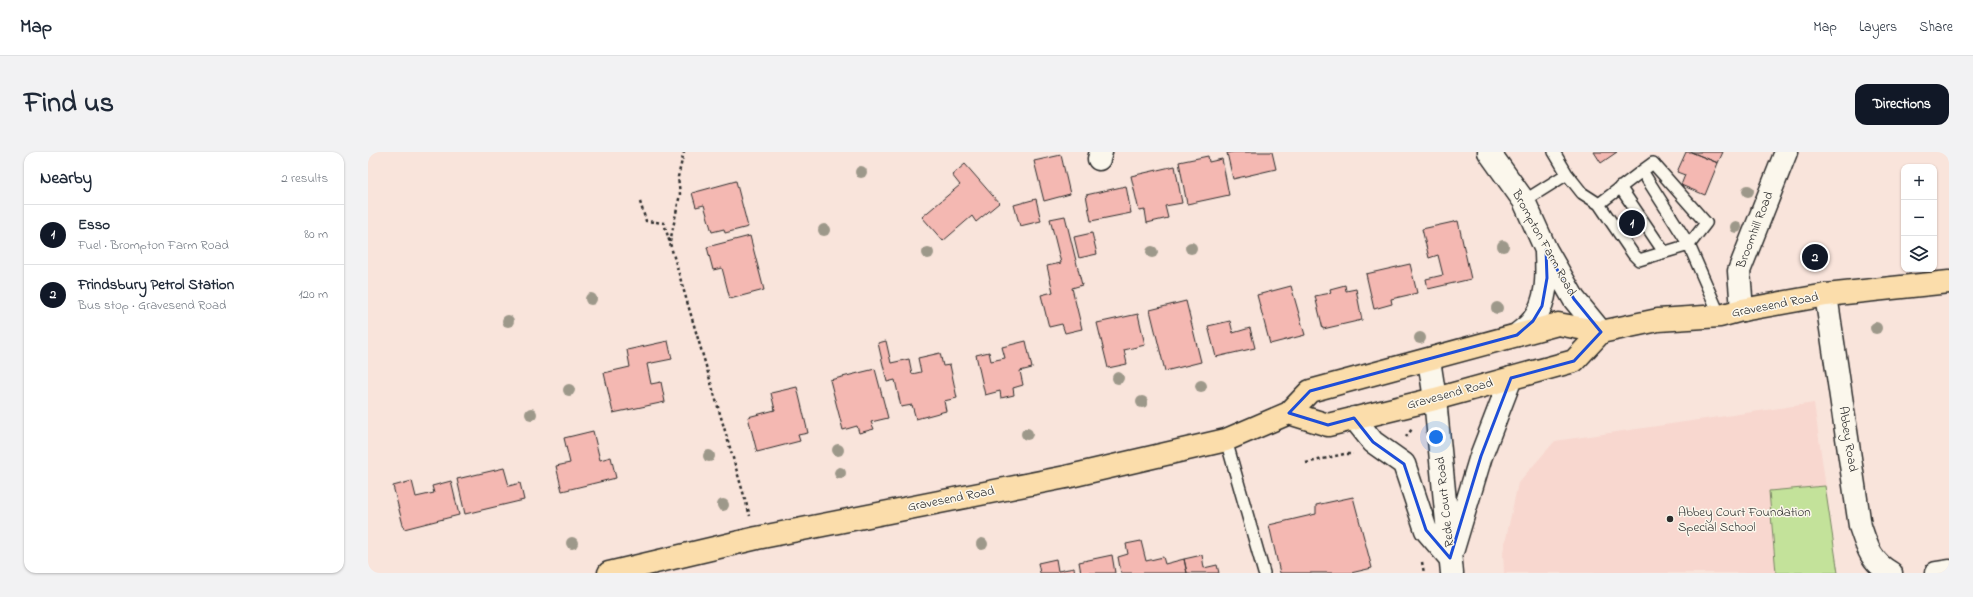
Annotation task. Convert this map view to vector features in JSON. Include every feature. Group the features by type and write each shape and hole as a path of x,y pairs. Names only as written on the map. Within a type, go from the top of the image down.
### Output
{"main road":[{"name":"Brompton Farm Road","path":"1489,152 1524,201 1546,250 1574,299 1601,332"},
{"name":"Broomhill Road","path":"1742,310 1739,271 1786,152"},
{"path":"1517,335 1533,321 1542,306 1547,278 1546,250"},
{"name":"Gravesend Road","path":"609,573 757,538 1066,477 1226,440 1289,413 1310,391 1558,324 1601,332 1658,320 1720,316 1742,310 1826,295 1949,282"},
{"name":"Abbey Road","path":"1826,295 1860,526 1867,545 1879,566 1891,573"},
{"name":"Gravesend Road","path":"1289,413 1328,425 1435,399 1574,361 1601,332"},
{"name":"Rede Court Road","path":"1429,360 1435,399 1451,565"},
{"path":"1451,565 1481,456 1511,378"},
{"path":"1354,418 1373,442 1404,464 1426,530 1451,565"},
{"path":"1936,573 1949,572"}],"lane":[{"path":"1554,152 1567,174 1582,194 1599,204 1633,254 1639,260 1689,244 1706,223 1653,163 1599,204"},
{"path":"1642,171 1689,244 1720,316"},
{"path":"1524,201 1567,174"},
{"path":"1620,187 1664,252"},
{"path":"1226,440 1264,573"}],"path":[{"path":"670,243 680,194 678,177 684,152"},
{"path":"640,202 646,220 664,223 757,538"},
{"path":"1306,463 1344,454 1358,454"},
{"path":"1421,558 1424,573"}],"highlighted area":[{"path":"1546,250 1574,299 1601,332 1574,361 1511,378 1481,456 1450,558 1426,530 1404,464 1373,442 1354,418 1328,425 1289,413 1310,391 1517,335 1533,321 1542,306 1547,278"}],"shaded area":[{"name":"Abbey Court Foundation Special School","path":"1814,403 1838,573 1504,573 1503,552 1518,483 1555,441"}],"green space":[{"path":"1825,486 1838,573 1776,573 1769,491"}],"building":[{"path":"1272,152 1276,169 1233,179 1227,153"},
{"path":"1594,152 1617,152 1601,163"},
{"path":"1686,152 1691,152 1718,163 1705,195 1681,185 1685,175 1677,172"},
{"path":"1691,152 1723,152 1718,163"},
{"path":"1061,155 1070,194 1044,201 1034,161"},
{"path":"1208,156 1209,162 1222,159 1229,195 1187,204 1179,162"},
{"path":"965,164 999,203 976,222 972,216 943,241 922,217 960,185 952,175"},
{"path":"1175,166 1182,203 1165,206 1168,218 1147,223 1145,210 1139,211 1131,176"},
{"path":"736,181 748,227 725,233 724,229 712,232 704,205 696,207 692,193"},
{"path":"1126,186 1131,213 1091,221 1086,195"},
{"path":"1036,199 1041,221 1020,226 1014,205"},
{"path":"1065,216 1082,285 1072,288 1082,329 1065,333 1062,324 1049,327 1041,295 1053,292 1047,266 1061,263 1050,219"},
{"path":"1458,221 1471,279 1428,289 1426,279 1443,275 1438,255 1429,258 1422,229"},
{"path":"1092,233 1097,254 1079,258 1074,237"},
{"path":"750,236 764,290 730,299 722,268 713,270 707,247"},
{"path":"1410,264 1417,293 1391,299 1392,304 1374,309 1366,274"},
{"path":"1345,285 1346,291 1356,289 1362,320 1323,329 1315,296 1331,293 1330,289"},
{"path":"1291,286 1305,335 1270,344 1257,295"},
{"path":"1186,301 1201,362 1165,371 1150,310"},
{"path":"1138,314 1145,345 1124,350 1127,364 1108,368 1097,323"},
{"path":"1230,321 1233,333 1250,328 1255,348 1216,357 1208,326"},
{"path":"668,341 672,359 647,364 651,384 661,382 665,402 613,413 604,373 630,367 627,350"},
{"path":"886,341 891,363 909,359 912,374 921,372 918,358 940,353 943,366 950,365 957,398 944,401 946,411 916,419 912,405 901,407 895,380 887,382 878,343"},
{"path":"1026,341 1032,368 1020,371 1023,385 1013,388 1014,395 1001,398 1000,391 985,395 976,355 989,352 991,361 1005,358 1002,347"},
{"path":"875,369 888,418 871,422 874,429 859,433 857,426 843,430 830,380"},
{"path":"797,387 808,433 798,435 800,441 757,452 748,417 775,410 771,393"},
{"path":"593,431 600,460 611,457 616,478 562,491 556,466 570,463 564,438"},
{"path":"504,468 509,486 520,483 524,500 465,514 457,479"},
{"path":"412,481 416,497 434,493 432,486 451,481 459,515 404,529 393,486"},
{"path":"1353,497 1372,568 1351,573 1280,573 1269,525 1316,514 1316,505"},
{"path":"1141,541 1146,561 1163,557 1165,564 1184,559 1187,573 1121,573 1118,557 1128,554 1126,544"},
{"path":"1112,555 1115,573 1081,573 1079,562"},
{"path":"1202,555 1204,568 1217,565 1219,573 1187,573 1184,559"},
{"path":"1056,559 1058,571 1074,568 1075,573 1040,573 1038,563"}],"place":[{"name":"Esso","path":"1632,223"},
{"name":"Frindsbury Petrol Station","path":"1815,257"},
{"name":"Abbey Court Foundation Special School","path":"1670,519"}]}
